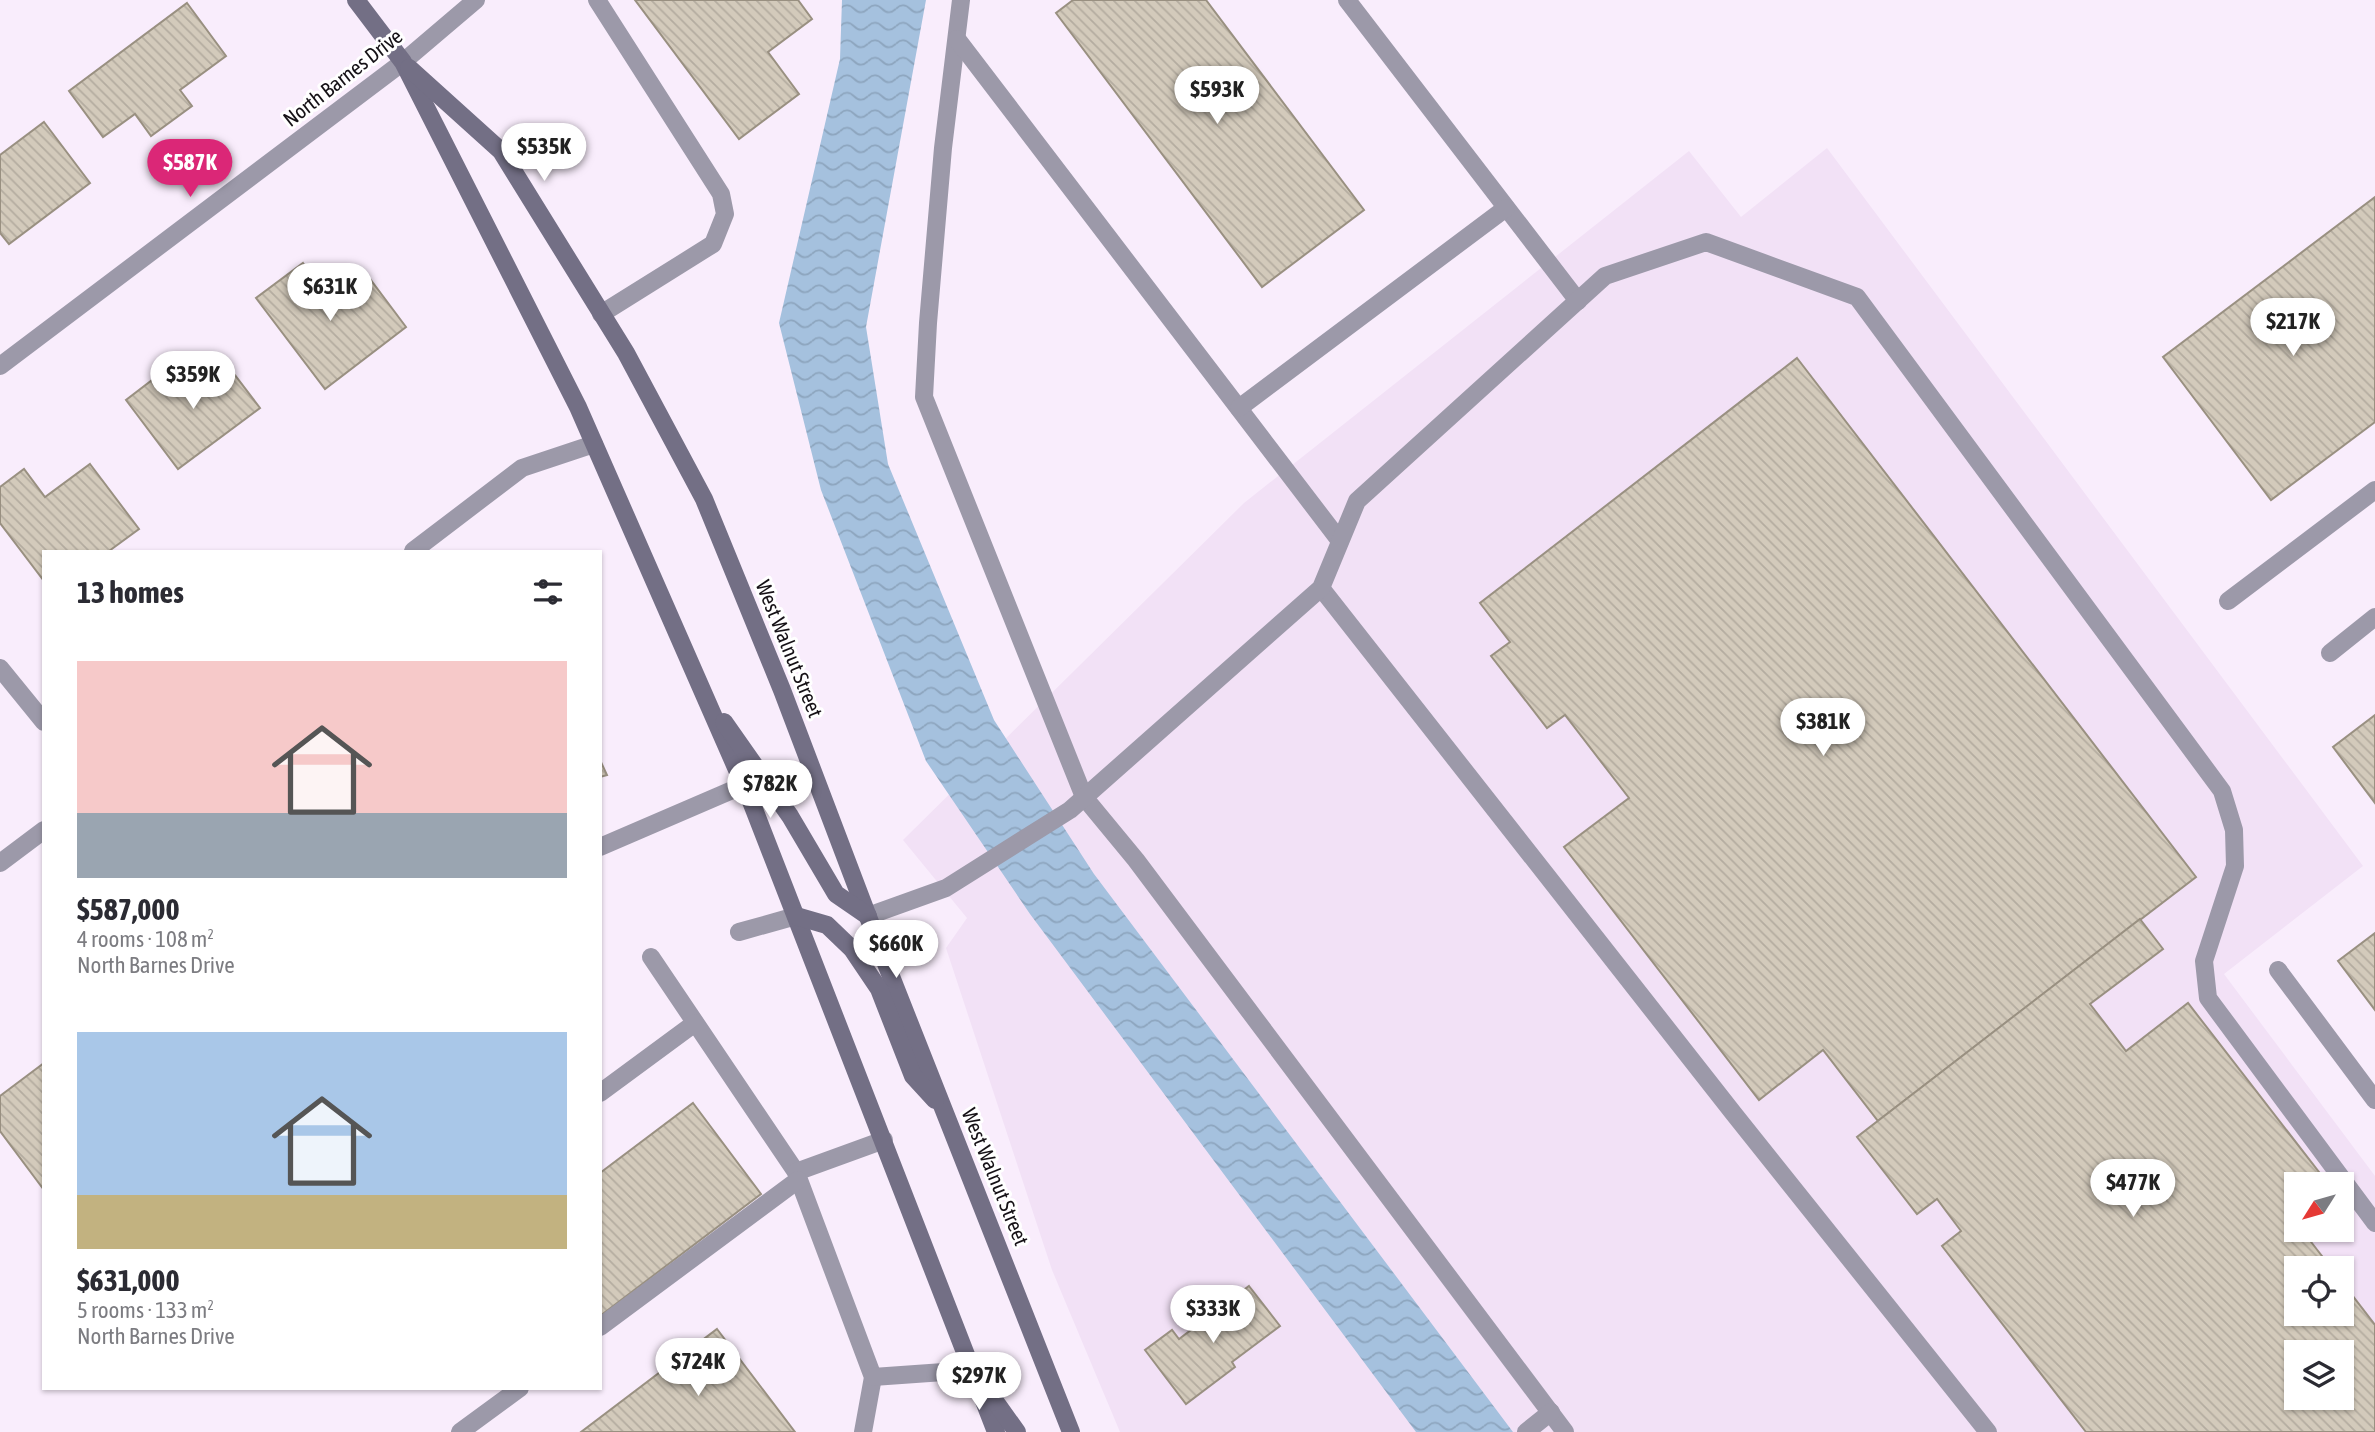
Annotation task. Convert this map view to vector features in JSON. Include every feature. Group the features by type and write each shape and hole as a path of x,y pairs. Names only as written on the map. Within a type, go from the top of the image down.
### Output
{"main road":[{"name":"West Walnut Street","path":"356,0 402,62 578,407 744,785 996,1432"},
{"name":"West Walnut Street","path":"402,62 501,151 626,353 704,499 782,690 1071,1432"},
{"path":"702,690 790,816 836,894 868,916"},
{"path":"796,916 827,925 852,950 879,989 913,1076 943,1107"},
{"path":"972,1370 1017,1432"}],"street":[{"name":"North Barnes Drive","path":"0,366 402,62 476,0"},
{"path":"597,0 721,194 725,214 713,244 601,313"},
{"path":"961,0 941,175 924,397 1084,797 1136,860 1565,1432"},
{"path":"1347,0 1578,301"},
{"path":"957,39 1340,541"},
{"path":"1239,408 1506,208"},
{"path":"868,916 946,888 1070,810 1321,588 1357,501 1605,276 1706,242 1857,297 2222,791 2235,830 2235,866 2204,961 2208,998 2375,1223"},
{"path":"414,550 522,468 594,444"},
{"path":"2228,601 2375,490"},
{"path":"1321,588 1987,1432"},
{"path":"2330,653 2375,617"},
{"path":"0,668 42,720"},
{"path":"602,846 744,785"},
{"path":"0,863 42,832"},
{"path":"740,932 796,916"},
{"path":"651,957 797,1176 873,1377 863,1432"},
{"path":"2278,970 2375,1100"},
{"path":"602,1092 695,1023"},
{"path":"602,1326 797,1176 884,1140"},
{"path":"873,1377 972,1370"},
{"path":"460,1432 517,1390"},
{"path":"1530,1428 1550,1412"}],"shaded area":[{"path":"1827,148 2363,866 2224,974 2375,1176 2375,1432 1120,1432 1052,1270 946,948 967,918 903,840 1244,503 1689,151 1741,217"}],"water":[{"path":"842,0 926,0 866,327 888,464 994,720 1094,874 1513,1432 1416,1432 1030,914 926,761 821,490 779,323 840,59"}],"building":[{"path":"635,0 798,0 812,19 768,52 799,94 739,139"},
{"path":"1073,0 1206,0 1364,210 1262,287 1056,13"},
{"path":"187,3 226,56 180,90 192,106 151,136 135,114 103,137 69,91"},
{"path":"44,122 90,183 9,244 0,233 0,155"},
{"path":"2375,197 2375,422 2271,500 2163,357"},
{"path":"303,263 335,306 370,279 406,327 325,389 256,298"},
{"path":"222,358 260,408 178,469 126,400 160,374 175,394"},
{"path":"1797,358 2196,877 1878,1121 1823,1050 1759,1100 1564,847 1629,798 1565,715 1547,728 1491,656 1510,642 1480,603"},
{"path":"90,464 139,529 110,550 42,550 42,578 0,523 0,487 24,469 45,497"},
{"path":"2375,715 2375,803 2333,747"},
{"path":"2140,919 2163,949 2090,1004 2126,1051 2188,1003 2319,1172 2284,1172 2284,1242 2311,1242 2322,1256 2284,1256 2284,1326 2354,1326 2354,1298 2375,1325 2375,1432 2086,1432 1942,1246 1961,1231 1937,1199 1917,1214 1857,1137"},
{"path":"2375,933 2375,1010 2338,961"},
{"path":"42,1064 42,1187 0,1131 0,1096"},
{"path":"693,1103 761,1194 602,1314 602,1171"},
{"path":"1249,1286 1280,1326 1232,1362 1235,1367 1186,1404 1145,1350 1172,1330 1179,1339"},
{"path":"717,1329 795,1432 581,1432"}]}
